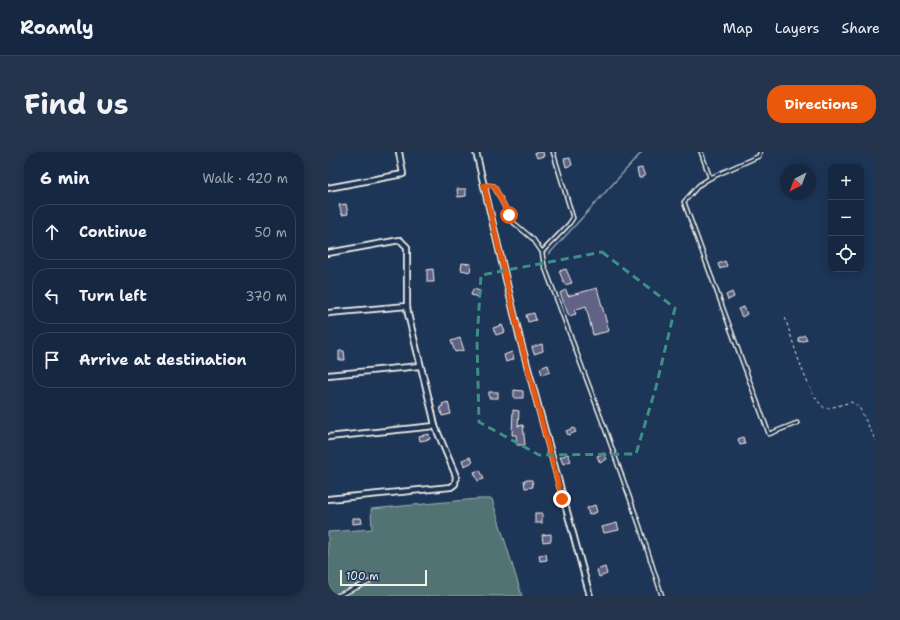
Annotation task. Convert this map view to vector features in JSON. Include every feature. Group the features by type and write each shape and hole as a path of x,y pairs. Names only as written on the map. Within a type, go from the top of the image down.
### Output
{"street":[{"path":"328,188 403,174 399,152"},
{"path":"476,152 520,339 590,596"},
{"path":"328,253 400,240 407,247 407,306 435,426 456,476 455,484 451,487 328,499"},
{"path":"328,313 407,306"},
{"path":"328,375 420,366"},
{"path":"328,437 435,426"}],"lane":[{"path":"542,252 570,224 573,218 553,152"},
{"path":"701,152 710,178"},
{"path":"760,152 759,156 710,178 699,185 684,202 769,434 798,422"},
{"path":"484,185 494,186 514,223 533,239 542,252 550,280 640,527 662,596"},
{"path":"337,596 369,582"}],"path":[{"path":"785,318 806,380 820,405 826,408 851,402 859,407 876,441"}],"highlighted area":[{"path":"602,252 675,308 656,387 636,454 539,455 479,422 477,341 481,275"}],"green space":[{"path":"477,499 492,499 522,596 328,596 328,532 372,529 371,509"}],"building":[{"path":"543,152 544,156 537,158 535,153"},
{"path":"570,158 572,165 566,167 564,159"},
{"path":"642,168 645,176 639,178 637,169"},
{"path":"457,189 466,189 466,196 458,197"},
{"path":"346,204 348,214 342,215 339,205"},
{"path":"725,261 727,266 720,269 718,264"},
{"path":"462,263 471,264 470,272 461,270"},
{"path":"433,269 434,282 427,282 427,270"},
{"path":"566,269 572,283 565,285 559,271"},
{"path":"597,288 609,331 593,335 586,306 574,310 576,314 569,316 560,293 566,290 568,296"},
{"path":"473,289 480,291 478,297 471,295"},
{"path":"732,292 734,297 728,300 726,295"},
{"path":"744,307 747,314 742,317 738,309"},
{"path":"534,313 536,320 528,322 526,315"},
{"path":"502,325 505,332 496,335 493,328"},
{"path":"805,335 807,340 799,342 798,338"},
{"path":"460,338 464,350 455,352 451,341"},
{"path":"542,344 543,351 534,354 532,347"},
{"path":"339,351 344,351 345,360 339,360"},
{"path":"512,352 514,359 506,362 504,355"},
{"path":"548,365 550,372 542,375 540,368"},
{"path":"514,390 523,391 523,398 514,398"},
{"path":"489,392 498,392 498,398 489,398"},
{"path":"448,402 451,414 442,416 440,407 443,406 442,404"},
{"path":"513,410 519,411 518,426 523,425 525,445 517,445 516,435 512,435"},
{"path":"574,428 576,432 568,435 566,431"},
{"path":"429,434 430,439 420,441 419,436"},
{"path":"743,437 745,444 740,445 738,439"},
{"path":"604,453 607,459 600,463 597,456"},
{"path":"568,454 571,461 563,464 560,457"},
{"path":"470,457 473,462 464,466 462,460"},
{"path":"480,470 484,479 478,481 474,472"},
{"path":"524,480 532,480 533,487 525,488"},
{"path":"595,505 597,512 589,515 587,508"},
{"path":"535,513 542,513 542,523 535,523"},
{"path":"353,518 361,518 362,523 353,524"},
{"path":"617,523 619,530 604,533 602,527"},
{"path":"551,534 551,541 543,542 542,535"},
{"path":"546,554 547,560 540,561 539,555"},
{"path":"605,567 607,574 599,577 597,570"}],"waterway":[{"path":"549,254 642,152"}],"route":[{"path":"509,215 494,186 484,185 520,339 562,499"}]}
